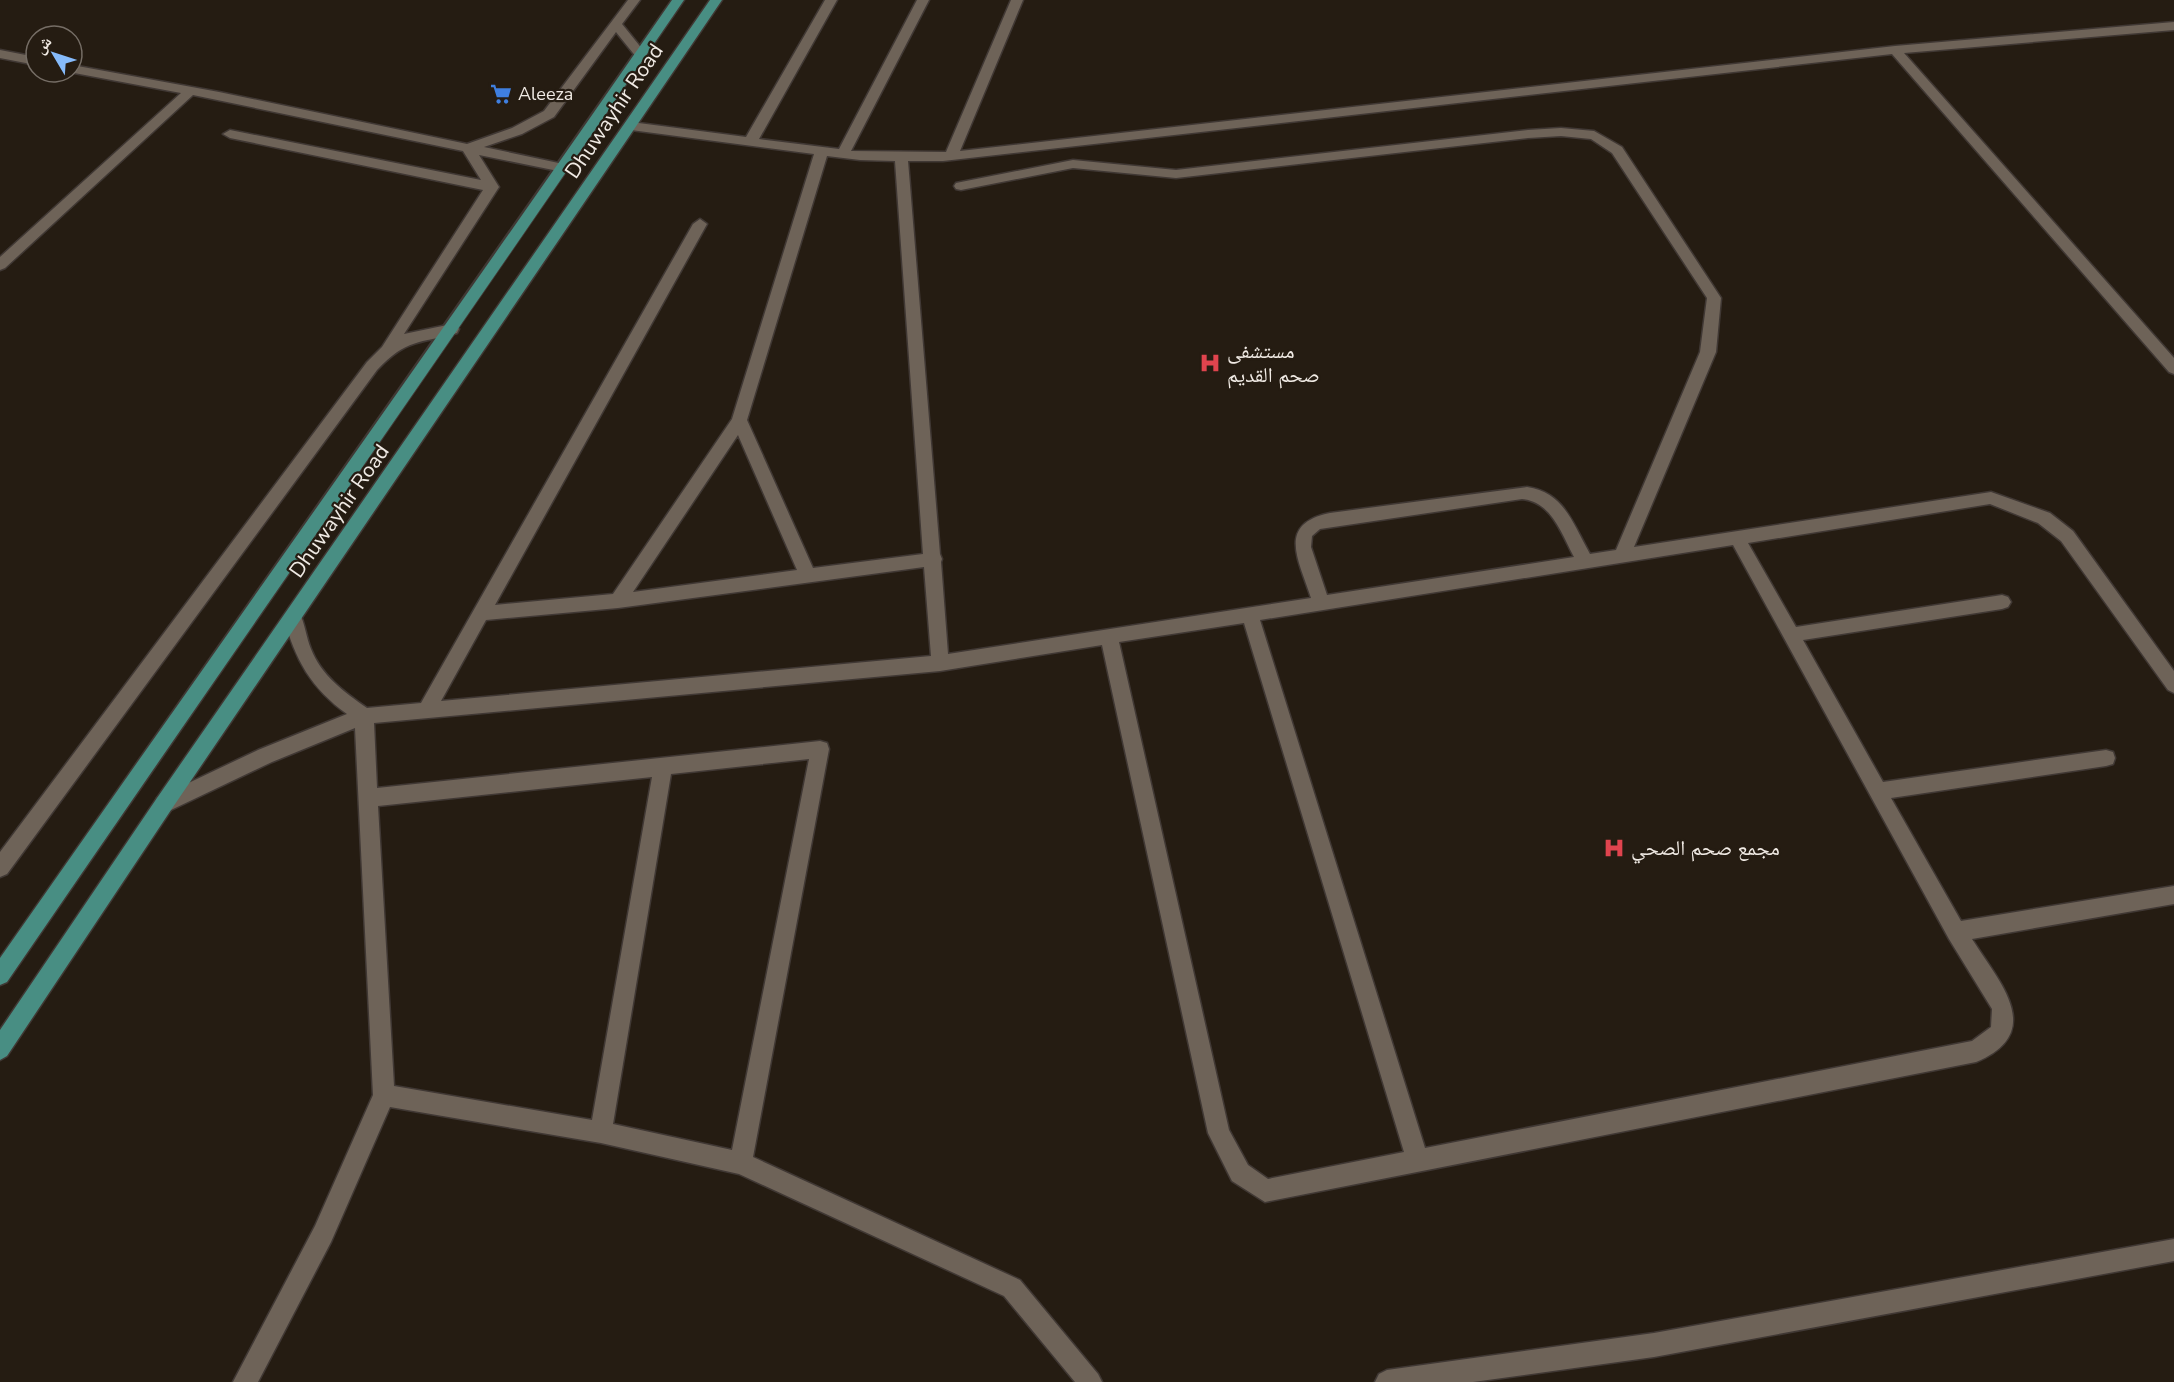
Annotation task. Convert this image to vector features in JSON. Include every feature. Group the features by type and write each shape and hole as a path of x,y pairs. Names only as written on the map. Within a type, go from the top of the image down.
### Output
{"main road":[{"name":"Dhuwayhir Road","path":"0,975 314,522 452,329 678,0"},
{"name":"Dhuwayhir Road","path":"0,1049 164,804 716,0"}],"street":[{"path":"468,148 517,131 549,114 634,0"},
{"path":"750,142 831,0"},
{"path":"843,154 923,0"},
{"path":"951,156 1017,0"},
{"path":"616,24 641,55"},
{"path":"631,126 843,154 901,157 951,156 1895,50 2174,26"},
{"path":"1895,50 2174,368"},
{"path":"0,54 24,59"},
{"path":"84,71 219,96 563,168"},
{"path":"0,265 189,92"},
{"path":"961,186 1073,164 1176,174 1528,134 1561,132 1594,135 1617,150 1714,298 1708,352 1622,556"},
{"path":"230,134 492,187"},
{"path":"468,148 492,187"},
{"path":"618,601 739,420 822,152"},
{"path":"901,157 934,559 940,663"},
{"path":"0,868 388,348 492,187"},
{"path":"425,712 700,224"},
{"path":"388,348 409,337 452,329"},
{"path":"739,420 808,576"},
{"path":"1321,603 1303,547 1304,534 1315,523 1330,520 1522,493 1534,494 1545,498 1553,505 1586,562"},
{"path":"164,804 265,756 364,716 940,663 1991,498 2044,518 2067,536 2174,685"},
{"path":"1109,636 1219,1133 1240,1173 1265,1191 1976,1052 2001,1033 2003,1007 1956,932 1737,538"},
{"path":"480,613 618,601 934,559"},
{"path":"1791,635 2002,602"},
{"path":"1250,615 1418,1161"},
{"path":"293,617 300,647 314,674 335,697 364,716"},
{"path":"245,1382 324,1234 384,1095 364,716"},
{"path":"368,798 820,749 741,1162"},
{"path":"1878,791 2106,758"},
{"path":"601,1131 663,767"},
{"path":"1956,932 2174,895"},
{"path":"384,1095 601,1131 741,1162 1012,1288 1090,1382"},
{"path":"1387,1382 1654,1345 2174,1250"}],"place":[{"name":"Aleeza","path":"501,94"},
{"name":"مستشفى صحم القديم","path":"1210,363"},
{"name":"مجمع صحم الصحي","path":"1614,848"}]}
